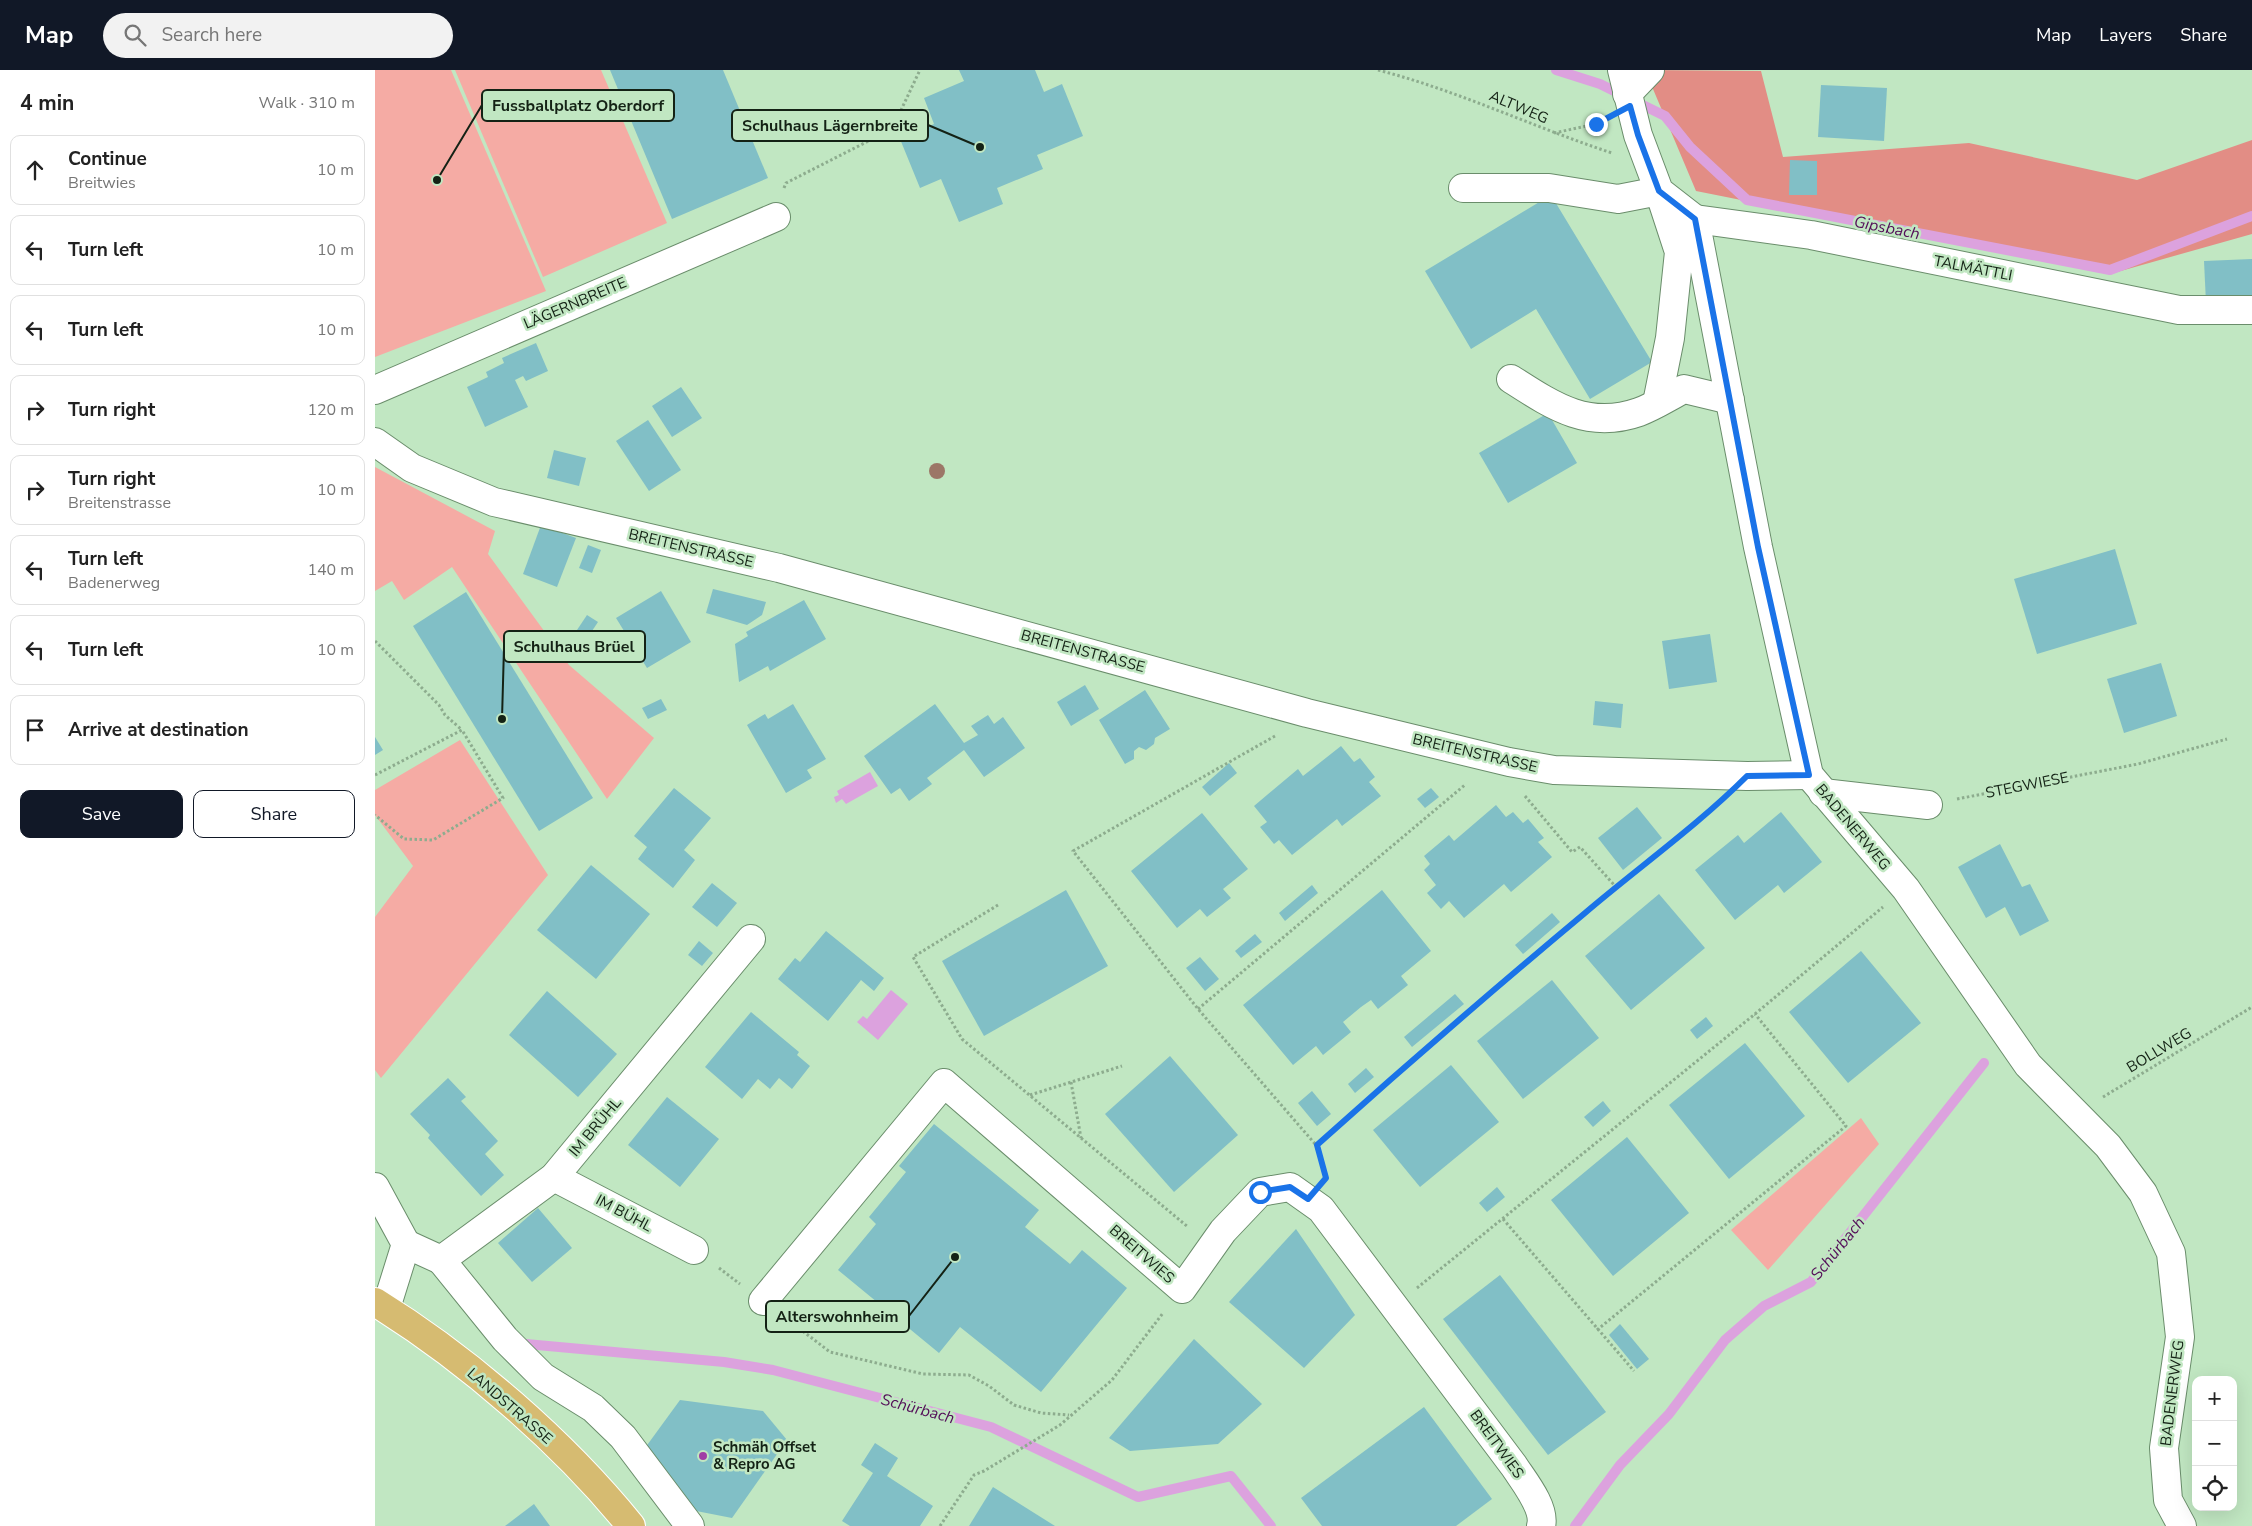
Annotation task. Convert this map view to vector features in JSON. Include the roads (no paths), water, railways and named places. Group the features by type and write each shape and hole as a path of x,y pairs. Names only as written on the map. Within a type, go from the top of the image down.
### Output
{"main road":[{"name":"LANDSTRASSE","path":"381,1305 499,1393 599,1486 631,1526"}],"street":[{"path":"1650,70 1626,90 1638,135 1655,178 1679,252 1670,338 1657,403"},
{"path":"1463,188 1549,188 1617,199 1655,178"},
{"path":"1655,178 1695,219"},
{"name":"LÄGERNBREITE","path":"375,390 776,217"},
{"name":"TALMÄTTLI","path":"1695,219 1811,235 2179,310 2252,310"},
{"name":"BADENERWEG","path":"1695,219 1758,547 1816,784 1906,889 2028,1065 2077,1112 2108,1146 2143,1194 2171,1253 2180,1337 2164,1448 2168,1500 2182,1526"},
{"path":"1511,379 1556,408 1602,419 1639,412 1684,389 1730,400"},
{"name":"BREITENSTRASSE","path":"375,442 412,468 494,502 779,568 1307,713 1488,757 1554,770 1747,776 1816,784"},
{"path":"1816,784 1927,805"},
{"name":"IM BRÜHL","path":"441,1260 554,1177 751,939"},
{"name":"BREITWIES","path":"763,1301 944,1083 1182,1289 1223,1231 1260,1192 1290,1187 1308,1199 1321,1209 1514,1466 1536,1499 1542,1522 1541,1526"},
{"name":"IM BÜHL","path":"554,1177 694,1250"},
{"path":"375,1187 406,1244 441,1260 505,1339 543,1377 593,1408 623,1437 689,1526"},
{"path":"381,1305 406,1244"}],"waterway":[{"name":"Gipsbach","path":"1556,70 1600,84 1665,116 1690,147 1747,200 2110,270 2252,216"},
{"name":"Schürbach","path":"1575,1526 1620,1465 1669,1414 1725,1340 1764,1306 1811,1282 1984,1063"},
{"name":"Schürbach","path":"526,1344 724,1362 773,1370 991,1427 1138,1497 1231,1476 1271,1526"}],"place":[{"name":"Schulhaus Lägernbreite","path":"980,147"},
{"name":"Fussballplatz Oberdorf","path":"437,180"},
{"name":"Schulhaus Brüel","path":"502,719"},
{"name":"Alterswohnheim","path":"955,1257"},
{"name":"Schmäh Offset & Repro AG","path":"703,1456"}]}
